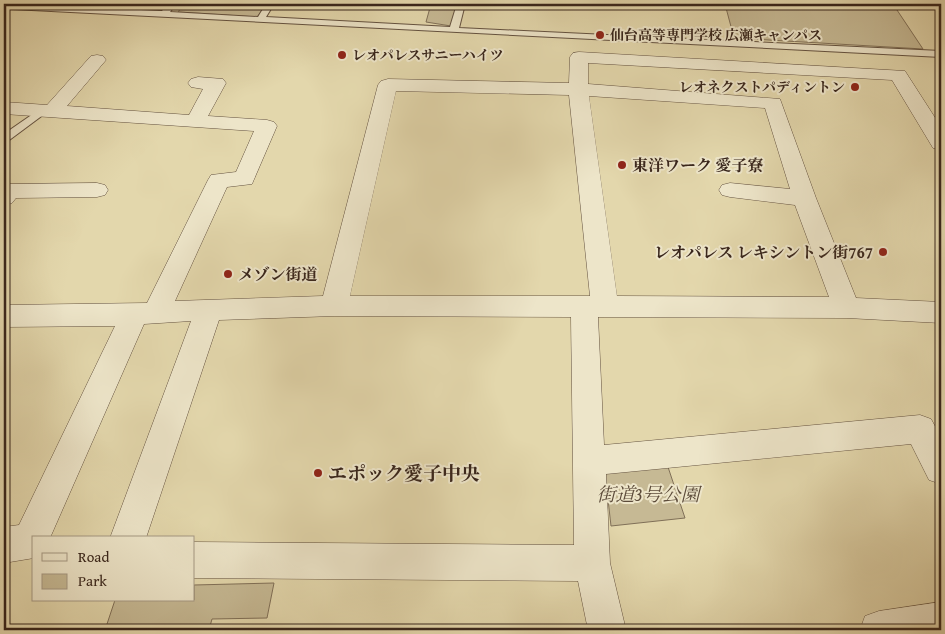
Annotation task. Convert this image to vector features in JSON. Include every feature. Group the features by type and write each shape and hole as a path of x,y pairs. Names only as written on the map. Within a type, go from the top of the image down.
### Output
{"street":[{"path":"607,630 592,563 590,461 595,307 576,47 898,75 941,143"},
{"path":"48,110 97,60"},
{"path":"195,122 216,83 198,83"},
{"path":"334,306 388,85 578,90 773,103 804,198 847,308"},
{"path":"4,108 195,122 271,118 244,179 219,180 145,313 33,536"},
{"path":"4,198 9,191 97,190"},
{"path":"730,190 804,198"},
{"path":"4,316 334,306 847,308 941,312"},
{"path":"129,536 208,310"},
{"path":"590,461 920,429 941,469"},
{"path":"4,545 30,542 32,538"},
{"path":"195,560 592,563"},
{"path":"879,630 930,625"}],"lane":[{"path":"164,14 172,4"},
{"path":"262,19 270,4"},
{"path":"454,30 461,4"},
{"path":"11,6 454,30 576,47 941,54"},
{"path":"4,139 48,110"}],"green space":[{"path":"15,4 163,4 157,11"},
{"path":"184,4 267,4 257,17 178,12"},
{"path":"431,4 457,4 451,26 426,22"},
{"path":"725,4 893,4 923,49 734,38"},
{"name":"街道3号公園","path":"667,464 685,518 611,526 605,473"},
{"path":"274,583 267,618 212,619 209,630 105,630 114,602 195,602 195,585"}],"place":[{"name":"仙台高等専門学校 広瀬キャンパス","path":"600,35"},
{"name":"レオパレスサニーハイツ","path":"342,55"},
{"name":"レオネクストパディントン","path":"855,87"},
{"name":"東洋ワーク 愛子寮","path":"622,165"},
{"name":"レオパレス レキシントン街767","path":"883,252"},
{"name":"メゾン街道","path":"228,274"},
{"name":"エポック愛子中央","path":"318,473"}]}
